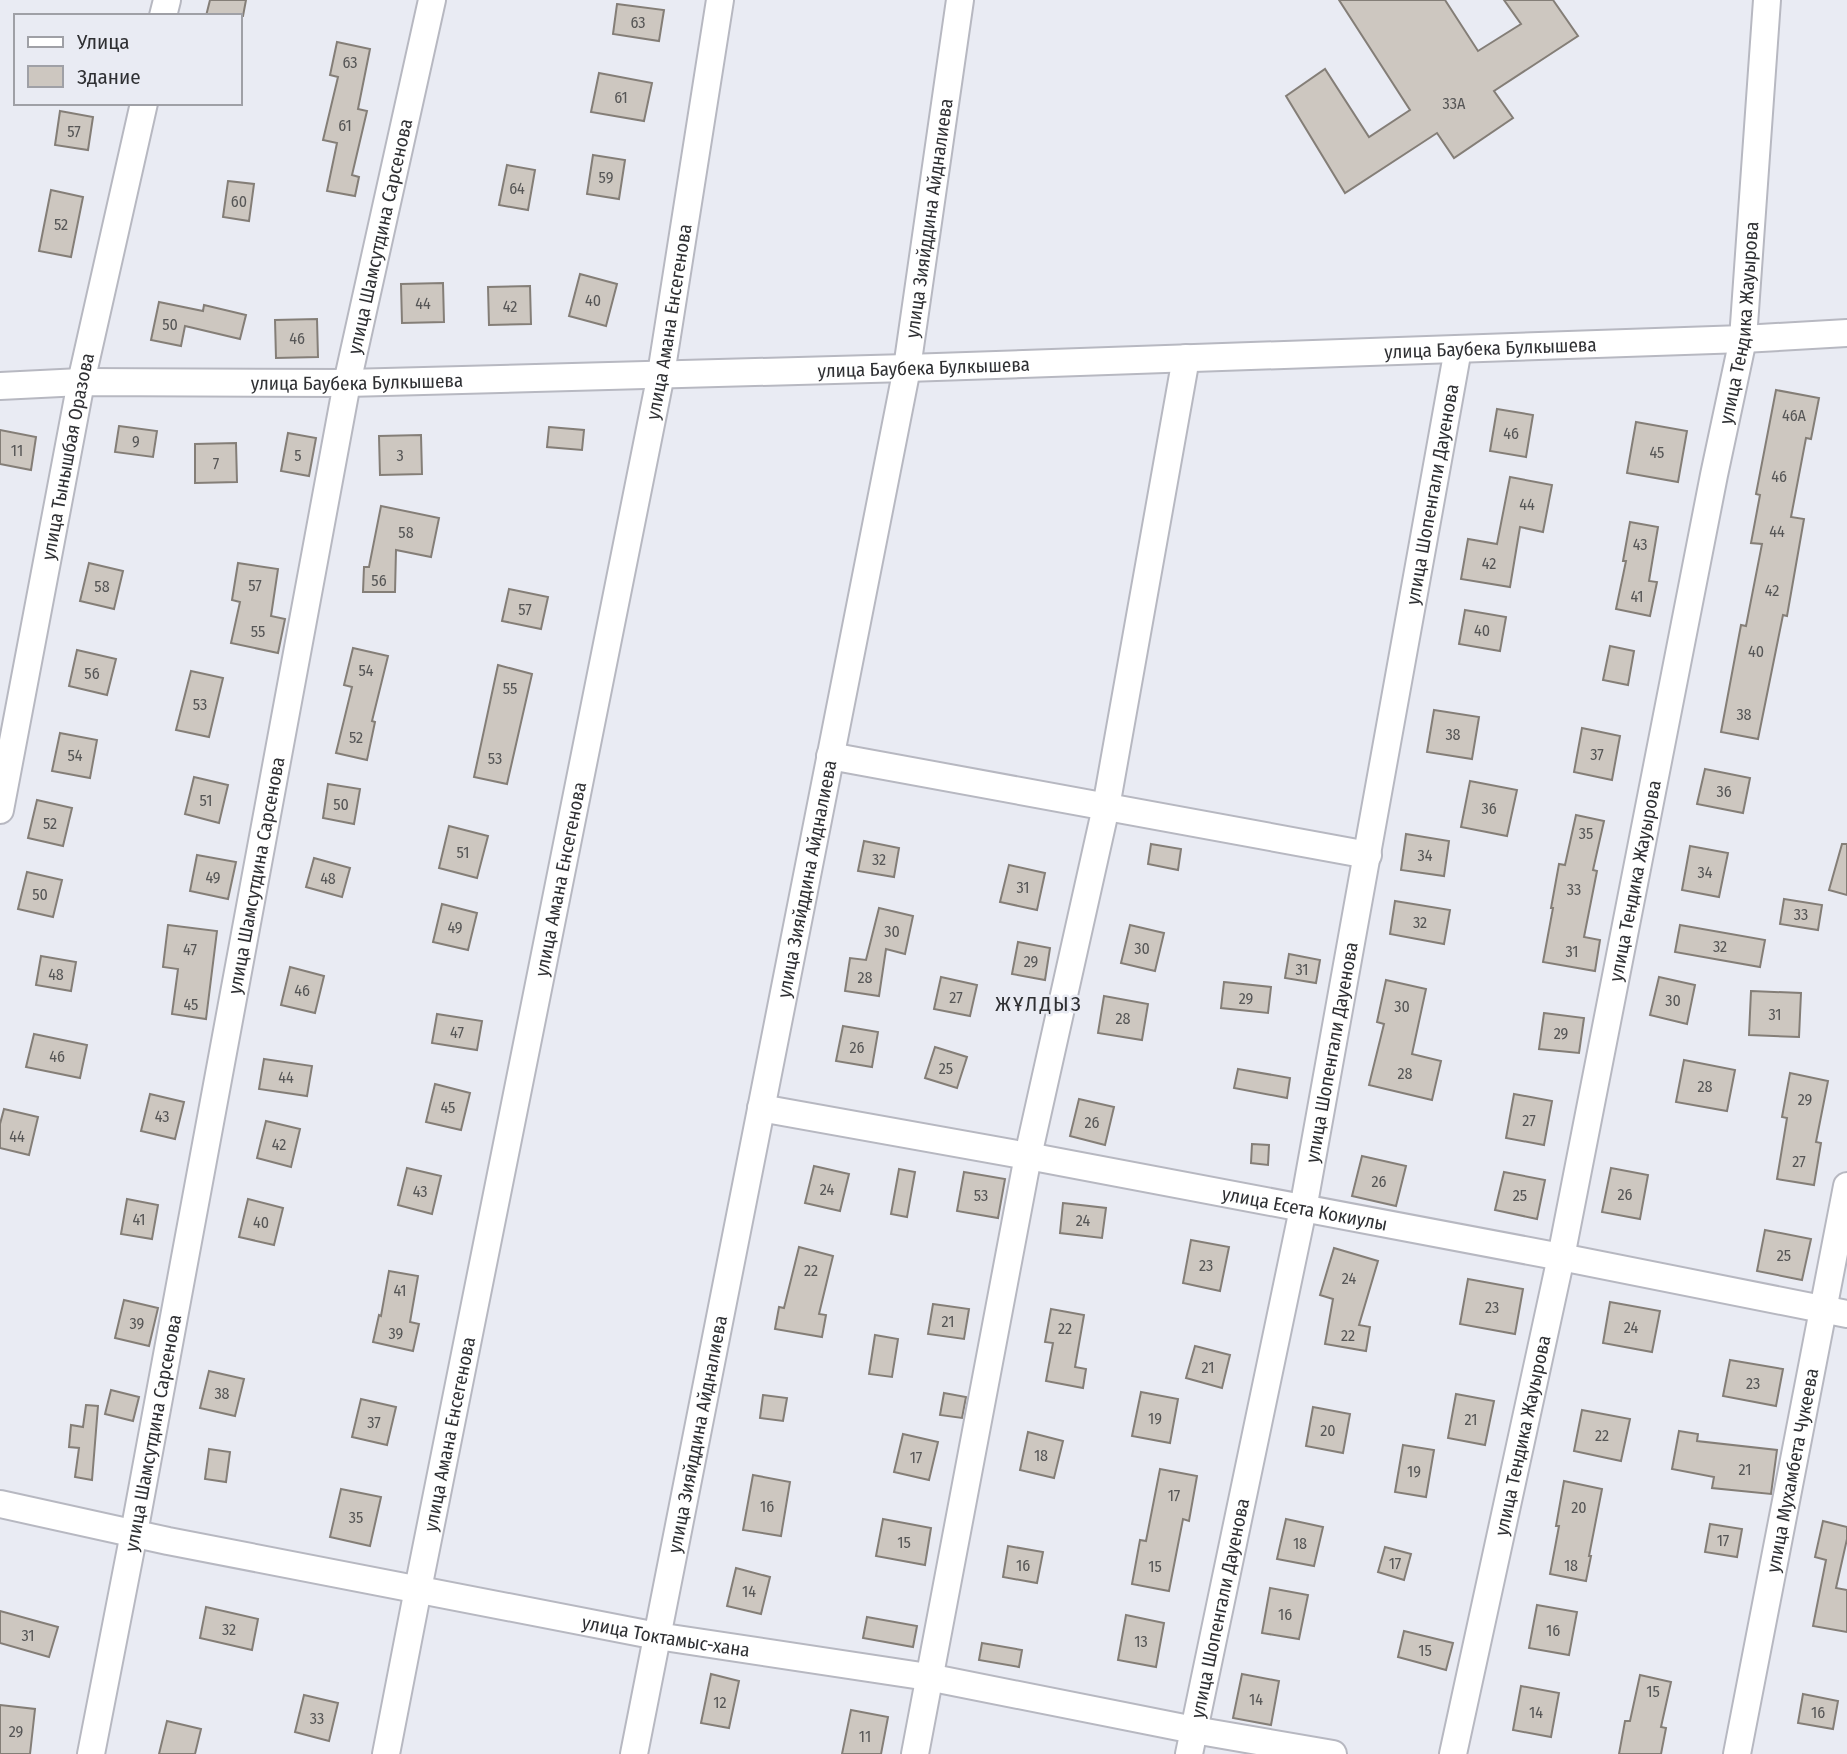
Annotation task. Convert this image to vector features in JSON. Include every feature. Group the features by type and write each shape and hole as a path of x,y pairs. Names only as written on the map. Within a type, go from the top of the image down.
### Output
{"street":[{"name":"улица Шамсутдина Сарсенова","path":"91,1754 348,383 432,0"},
{"name":"улица Амана Енсегенова","path":"386,1754 661,374 720,0"},
{"name":"улица Зияйддина Айдналиева","path":"634,1754 907,368 960,0"},
{"name":"улица Тендика Жауырова","path":"1453,1754 1561,1257 1711,489 1743,339 1767,0"},
{"name":"улица Тынышбая Оразова","path":"0,810 81,382 144,105"},
{"name":"улица Баубека Булкышева","path":"0,386 81,382 348,383 907,368 1743,339 1847,333"},
{"name":"улица Шопенгали Дауенова","path":"1191,1742 1303,1209 1458,349"},
{"path":"915,1754 1028,1156 1106,807 1186,358"},
{"path":"830,756 1368,855"},
{"name":"улица Есета Кокиулы","path":"761,1108 1561,1257 1835,1312"},
{"name":"улица Мухамбета Чукеева","path":"1737,1754 1835,1312 1847,1186"},
{"name":"улица Токтамыс-хана","path":"0,1504 657,1636 928,1677 1191,1742 1333,1754"}],"building":[{"path":"210,0 246,0 243,16 206,14"},
{"path":"1339,0 1445,0 1478,51 1521,24 1504,0 1553,0 1578,36 1494,91 1513,118 1454,158 1437,133 1345,193 1286,96 1325,69 1369,137 1410,110"},
{"path":"617,4 664,10 659,41 613,34"},
{"path":"337,42 370,49 358,109 367,111 352,175 359,177 355,196 327,191 337,143 323,140 338,77 330,75"},
{"path":"599,73 652,83 644,121 591,112"},
{"path":"60,111 93,117 88,150 55,145"},
{"path":"593,155 625,160 619,199 587,194"},
{"path":"507,165 535,170 528,210 499,205"},
{"path":"228,181 254,184 249,221 223,217"},
{"path":"51,190 83,197 71,257 39,251"},
{"path":"580,274 617,284 606,326 569,316"},
{"path":"443,283 444,322 402,323 401,284"},
{"path":"530,286 531,324 489,325 488,287"},
{"path":"159,302 203,311 204,305 246,315 240,339 185,326 181,346 151,340"},
{"path":"317,319 318,357 276,358 275,320"},
{"path":"1776,390 1819,398 1811,439 1806,438 1791,517 1804,519 1787,616 1783,615 1758,739 1721,732 1741,625 1746,626 1762,544 1751,543 1760,495 1756,494"},
{"path":"1497,409 1533,415 1526,457 1490,451"},
{"path":"1636,422 1687,431 1678,482 1627,473"},
{"path":"119,426 157,431 153,457 115,452"},
{"path":"549,427 584,430 582,450 547,447"},
{"path":"0,430 36,437 31,470 0,464"},
{"path":"288,433 316,438 309,476 281,471"},
{"path":"421,435 422,474 380,475 379,436"},
{"path":"236,443 237,482 195,483 195,444"},
{"path":"1510,477 1552,485 1543,532 1520,527 1510,587 1461,579 1468,539 1497,544"},
{"path":"381,506 439,518 431,557 396,550 395,592 363,592 364,567 369,567"},
{"path":"1630,522 1658,527 1649,581 1657,582 1650,616 1616,609 1626,561 1623,561"},
{"path":"89,563 123,571 114,609 80,601"},
{"path":"238,563 278,569 271,616 285,619 278,653 231,643 240,602 232,600"},
{"path":"509,589 548,597 541,629 502,621"},
{"path":"1465,610 1506,617 1500,651 1459,644"},
{"path":"1610,646 1634,651 1628,685 1603,680"},
{"path":"353,648 388,656 372,721 375,722 367,760 336,753 352,687 344,685"},
{"path":"77,650 116,659 107,695 69,686"},
{"path":"498,665 532,674 507,784 474,777"},
{"path":"191,671 223,678 209,737 176,730"},
{"path":"1434,710 1479,717 1472,759 1427,752"},
{"path":"1582,728 1620,736 1612,780 1574,772"},
{"path":"60,733 97,740 90,778 52,771"},
{"path":"1705,769 1750,778 1743,813 1697,804"},
{"path":"194,777 228,785 219,823 185,814"},
{"path":"1470,781 1517,790 1507,836 1461,827"},
{"path":"328,784 360,789 354,824 323,818"},
{"path":"37,800 72,808 63,846 28,838"},
{"path":"1576,815 1604,821 1593,870 1597,871 1584,937 1600,940 1595,971 1543,962 1559,864 1565,865"},
{"path":"449,826 488,836 477,878 439,868"},
{"path":"1406,834 1449,841 1444,876 1401,870"},
{"path":"864,841 899,848 894,877 858,871"},
{"path":"1151,844 1181,849 1178,870 1148,864"},
{"path":"1842,844 1847,844 1847,895 1829,890"},
{"path":"1690,846 1728,853 1719,897 1682,890"},
{"path":"197,855 236,862 228,899 190,891"},
{"path":"314,858 350,868 342,897 306,887"},
{"path":"1009,865 1045,873 1037,910 1000,902"},
{"path":"27,872 62,880 53,917 18,909"},
{"path":"1784,899 1822,905 1818,930 1780,924"},
{"path":"1395,901 1450,910 1444,944 1390,934"},
{"path":"442,904 477,913 468,950 433,942"},
{"path":"879,908 913,916 905,954 886,949 879,996 845,991 850,958 866,960"},
{"path":"168,925 217,931 206,1019 172,1014 178,969 163,967"},
{"path":"1130,925 1164,933 1155,971 1121,963"},
{"path":"1680,925 1765,940 1760,967 1675,952"},
{"path":"1018,942 1050,948 1045,980 1012,974"},
{"path":"1289,954 1320,960 1316,983 1285,978"},
{"path":"41,956 76,962 71,991 36,985"},
{"path":"290,967 324,976 315,1013 281,1005"},
{"path":"941,977 977,985 970,1016 934,1009"},
{"path":"1659,977 1695,985 1687,1024 1650,1015"},
{"path":"1386,980 1426,989 1412,1054 1441,1061 1432,1100 1369,1085 1384,1024 1377,1022"},
{"path":"1224,982 1271,987 1268,1013 1221,1008"},
{"path":"1751,991 1801,993 1799,1037 1749,1035"},
{"path":"1104,996 1148,1004 1142,1040 1098,1033"},
{"path":"1544,1013 1584,1018 1579,1053 1539,1049"},
{"path":"437,1014 482,1021 477,1050 432,1043"},
{"path":"843,1026 878,1032 872,1067 836,1061"},
{"path":"34,1034 87,1045 80,1078 26,1067"},
{"path":"935,1047 967,1057 957,1088 925,1078"},
{"path":"264,1059 312,1066 307,1096 259,1089"},
{"path":"1684,1060 1735,1070 1727,1111 1676,1102"},
{"path":"1238,1069 1290,1078 1287,1098 1234,1088"},
{"path":"1790,1073 1828,1081 1816,1142 1821,1143 1814,1185 1777,1179 1787,1118 1782,1117"},
{"path":"435,1084 470,1093 461,1130 426,1122"},
{"path":"150,1094 184,1102 175,1139 141,1131"},
{"path":"1514,1094 1552,1101 1544,1145 1506,1138"},
{"path":"1079,1099 1114,1107 1105,1145 1070,1136"},
{"path":"4,1109 38,1117 29,1155 0,1148 0,1124"},
{"path":"266,1121 300,1129 291,1167 257,1158"},
{"path":"1252,1144 1269,1145 1268,1165 1251,1163"},
{"path":"1362,1156 1406,1166 1396,1206 1352,1196"},
{"path":"814,1166 849,1174 840,1211 805,1203"},
{"path":"407,1168 441,1176 432,1214 398,1205"},
{"path":"1611,1168 1648,1175 1640,1219 1602,1212"},
{"path":"899,1169 915,1172 907,1217 891,1214"},
{"path":"964,1172 1005,1179 998,1218 957,1211"},
{"path":"1504,1172 1545,1180 1537,1219 1495,1210"},
{"path":"127,1199 158,1205 152,1239 121,1234"},
{"path":"248,1199 283,1208 274,1245 239,1237"},
{"path":"1063,1203 1106,1208 1102,1238 1060,1233"},
{"path":"1765,1230 1811,1239 1802,1280 1757,1271"},
{"path":"1191,1240 1229,1247 1220,1291 1183,1283"},
{"path":"799,1247 833,1256 819,1314 826,1315 822,1337 775,1329 779,1307 784,1308"},
{"path":"1334,1248 1378,1261 1359,1325 1370,1327 1366,1351 1325,1344 1333,1299 1320,1295"},
{"path":"389,1271 418,1276 410,1322 419,1324 413,1351 373,1342"},
{"path":"1468,1279 1523,1289 1515,1334 1460,1324"},
{"path":"124,1300 158,1308 149,1346 115,1338"},
{"path":"1610,1302 1660,1311 1652,1352 1603,1343"},
{"path":"933,1304 969,1309 964,1339 928,1334"},
{"path":"1051,1309 1084,1315 1075,1367 1086,1369 1083,1388 1046,1381 1053,1343 1045,1342"},
{"path":"875,1335 898,1339 892,1377 869,1374"},
{"path":"1195,1346 1230,1355 1222,1388 1186,1378"},
{"path":"1730,1360 1783,1369 1776,1406 1723,1396"},
{"path":"209,1371 244,1379 235,1416 200,1408"},
{"path":"111,1390 139,1397 133,1421 105,1414"},
{"path":"1141,1392 1178,1399 1170,1443 1132,1436"},
{"path":"944,1393 966,1397 962,1418 940,1415"},
{"path":"1456,1394 1494,1401 1485,1445 1448,1438"},
{"path":"763,1395 787,1398 783,1421 760,1418"},
{"path":"361,1399 396,1407 387,1445 352,1437"},
{"path":"86,1405 98,1406 92,1480 75,1477 79,1448 69,1447 71,1425 83,1427"},
{"path":"1313,1407 1350,1414 1343,1453 1306,1446"},
{"path":"1582,1410 1630,1419 1621,1461 1574,1451"},
{"path":"1679,1431 1698,1434 1697,1441 1777,1450 1771,1494 1712,1488 1714,1477 1672,1469"},
{"path":"1028,1432 1063,1441 1054,1478 1020,1470"},
{"path":"903,1434 938,1442 929,1480 894,1472"},
{"path":"1403,1445 1434,1450 1426,1497 1395,1492"},
{"path":"209,1449 230,1452 226,1482 205,1479"},
{"path":"1160,1469 1197,1476 1189,1521 1183,1519 1169,1591 1132,1584 1140,1540 1146,1541"},
{"path":"753,1475 790,1482 781,1536 743,1530"},
{"path":"1564,1481 1602,1489 1586,1581 1550,1574"},
{"path":"341,1489 381,1497 370,1546 330,1537"},
{"path":"883,1519 931,1528 925,1565 876,1556"},
{"path":"1286,1519 1323,1527 1314,1566 1277,1559"},
{"path":"1823,1521 1847,1527 1847,1539 1836,1588 1847,1590 1847,1632 1813,1626 1826,1560 1815,1557"},
{"path":"1710,1524 1742,1529 1737,1557 1705,1552"},
{"path":"1008,1546 1043,1552 1037,1583 1003,1577"},
{"path":"1385,1547 1411,1554 1404,1580 1378,1572"},
{"path":"736,1568 770,1577 761,1614 727,1606"},
{"path":"1270,1588 1308,1595 1299,1639 1262,1633"},
{"path":"1537,1605 1577,1612 1569,1655 1529,1648"},
{"path":"206,1607 258,1619 252,1650 200,1638"},
{"path":"0,1611 58,1627 49,1657 0,1643"},
{"path":"1126,1615 1164,1623 1156,1667 1118,1660"},
{"path":"867,1617 917,1626 913,1647 863,1638"},
{"path":"1404,1631 1453,1643 1446,1670 1398,1657"},
{"path":"982,1643 1022,1650 1019,1667 979,1660"},
{"path":"711,1674 739,1681 729,1728 701,1723"},
{"path":"1242,1674 1279,1681 1271,1725 1233,1718"},
{"path":"1640,1675 1671,1682 1661,1727 1666,1728 1661,1754 1619,1754 1625,1721 1630,1721"},
{"path":"1521,1686 1559,1693 1551,1737 1513,1730"},
{"path":"1803,1694 1838,1701 1833,1729 1798,1723"},
{"path":"304,1695 338,1703 329,1741 295,1732"},
{"path":"0,1705 35,1709 30,1754 0,1754"},
{"path":"851,1710 888,1717 881,1754 842,1754"},
{"path":"167,1721 201,1729 195,1754 159,1754"}],"district":[{"name":"ЖҰЛДЫЗ","path":"1039,1004"}]}
